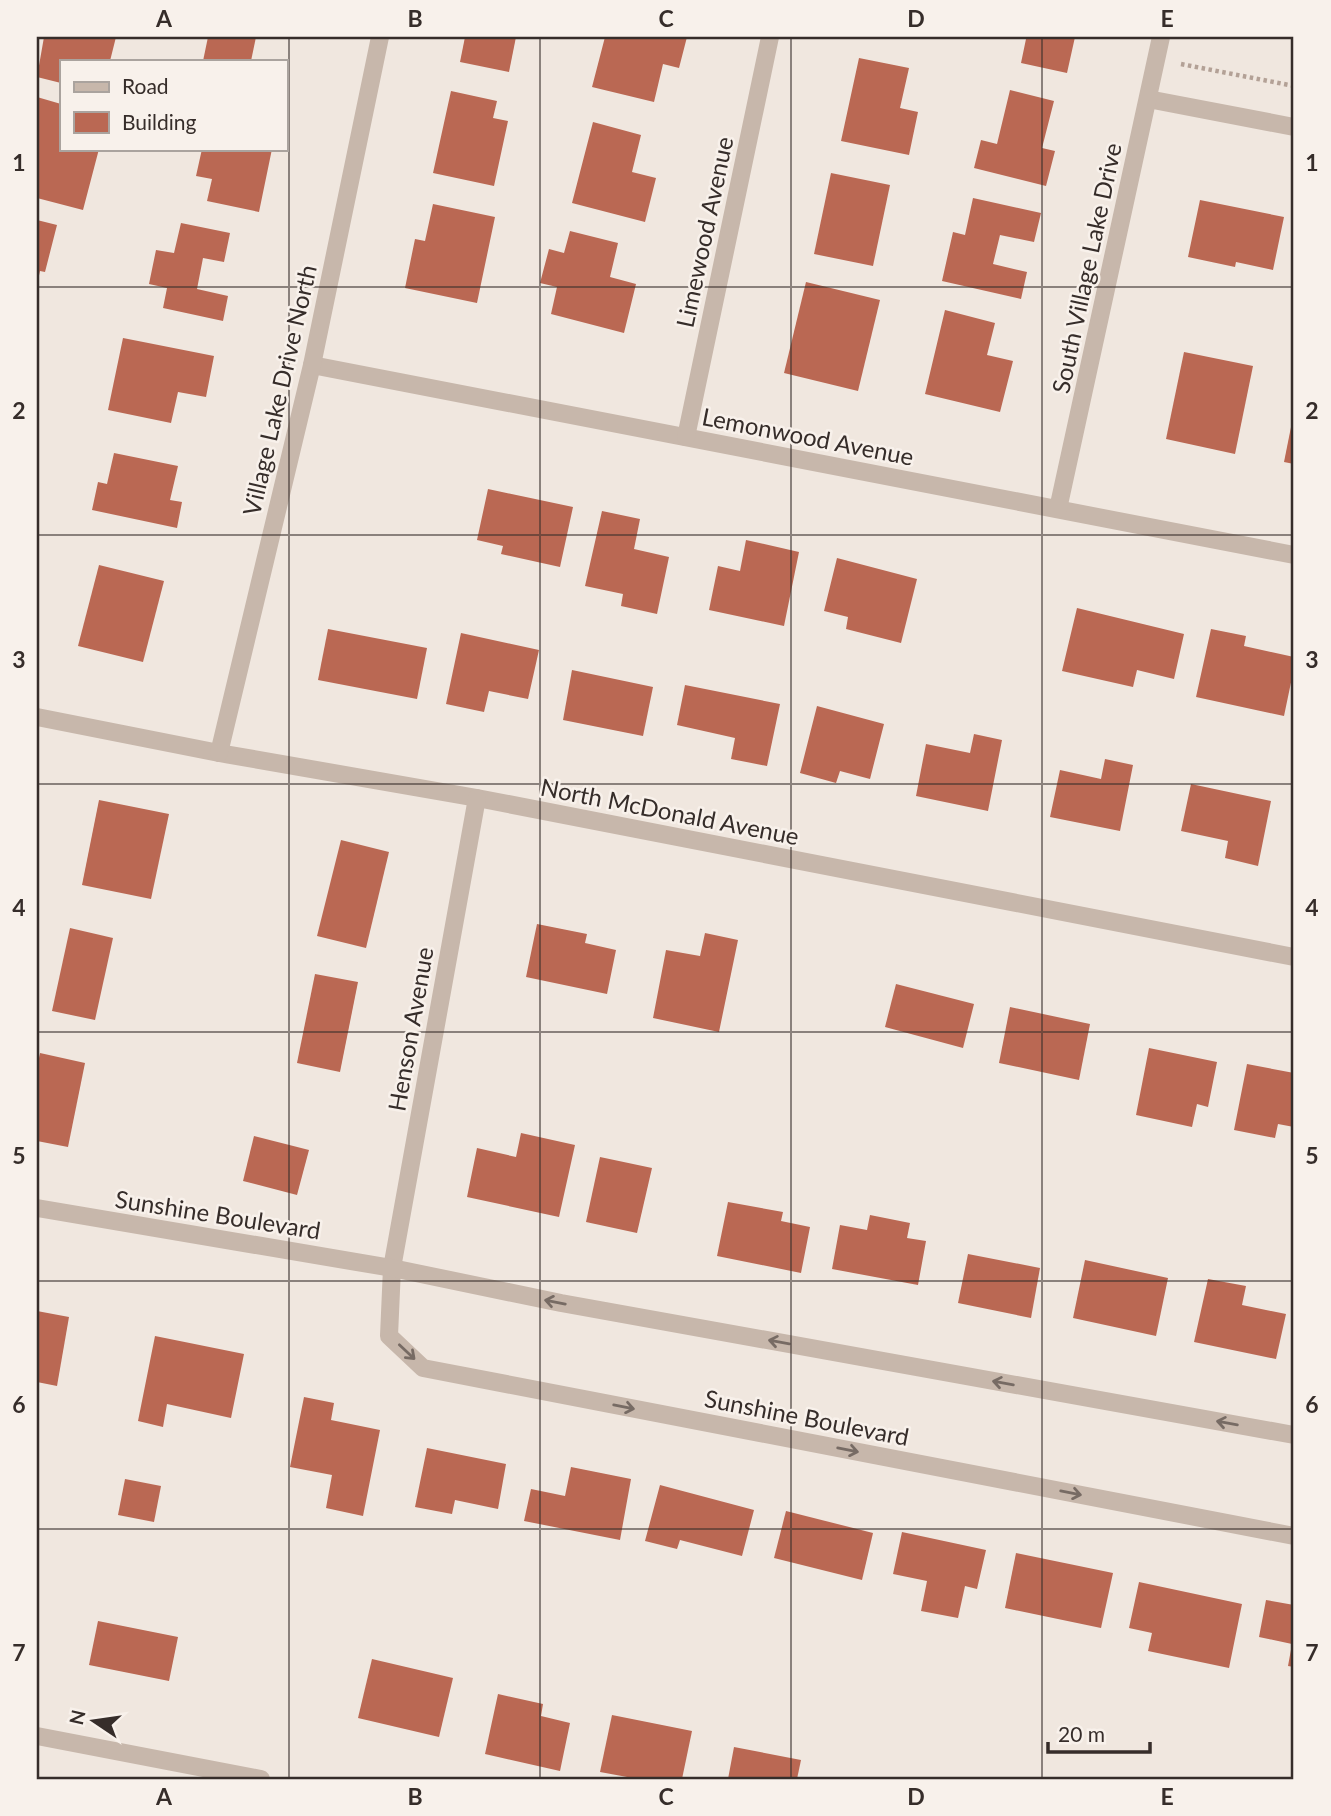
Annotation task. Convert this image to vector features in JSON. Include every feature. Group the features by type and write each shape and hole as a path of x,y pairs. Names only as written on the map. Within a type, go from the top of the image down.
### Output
{"street":[{"name":"Village Lake Drive North","path":"219,753 312,365 380,37"},
{"name":"Limewood Avenue","path":"686,437 770,37"},
{"name":"South Village Lake Drive","path":"1058,509 1161,37"},
{"path":"1148,99 1294,127"},
{"name":"Lemonwood Avenue","path":"312,365 1294,555"},
{"name":"North McDonald Avenue","path":"37,717 1294,957"},
{"name":"Henson Avenue","path":"392,1268 477,799"},
{"name":"Sunshine Boulevard","path":"37,1208 392,1268 561,1303 1294,1435"},
{"name":"Sunshine Boulevard","path":"392,1268 389,1336 423,1368 1294,1536"},
{"path":"37,1736 261,1779"}],"path":[{"path":"1157,59 1294,86"}],"building":[{"path":"44,37 116,37 110,60 60,60 60,83 37,77"},
{"path":"208,37 256,37 251,60 203,60"},
{"path":"465,37 516,37 509,72 460,62"},
{"path":"605,37 687,37 679,68 663,64 654,102 592,87"},
{"path":"1020,37 1075,37 1067,73 1021,63 1026,39"},
{"path":"859,58 909,68 900,108 918,112 909,155 841,141"},
{"path":"1010,90 1054,101 1042,148 1055,151 1046,186 974,168 981,140 997,144"},
{"path":"451,91 497,101 493,118 508,121 494,186 433,173"},
{"path":"37,97 60,104 60,150 99,150 83,210 37,198"},
{"path":"593,122 641,135 632,172 656,178 645,222 572,203"},
{"path":"202,150 272,150 259,212 207,201 212,179 196,176"},
{"path":"831,173 890,185 873,266 814,254"},
{"path":"973,198 1041,213 1034,242 1000,235 993,264 1027,272 1021,299 942,281 953,232 965,235"},
{"path":"1200,200 1284,217 1273,270 1236,262 1235,267 1188,257"},
{"path":"433,204 495,217 477,303 405,288 415,239 425,241"},
{"path":"37,220 57,225 45,272 40,271 38,280"},
{"path":"181,223 230,233 224,262 203,258 197,289 228,296 223,321 163,308 167,288 149,284 156,250 174,253"},
{"path":"570,231 618,243 610,277 636,284 624,333 551,314 557,287 540,283 549,249 564,253"},
{"path":"806,282 880,300 858,391 784,373"},
{"path":"945,310 995,323 987,355 1013,361 1000,412 925,394"},
{"path":"123,338 214,356 206,397 178,392 171,423 108,410"},
{"path":"1184,352 1253,366 1235,454 1166,439"},
{"path":"1294,417 1294,464 1284,462"},
{"path":"114,453 178,466 170,500 182,502 177,528 92,510 98,482 107,484"},
{"path":"488,489 573,507 560,567 501,554 503,546 477,540"},
{"path":"602,511 640,519 634,549 669,557 657,614 621,606 623,594 585,586"},
{"path":"746,540 799,552 784,626 709,610 718,566 740,571"},
{"path":"837,558 917,579 901,643 846,629 848,617 824,611"},
{"path":"99,565 164,581 143,662 78,646"},
{"path":"1077,608 1184,634 1174,679 1137,670 1133,687 1062,671"},
{"path":"328,629 427,648 417,699 318,680"},
{"path":"1211,629 1246,636 1244,646 1294,657 1284,716 1196,697"},
{"path":"461,633 539,650 528,699 489,691 484,712 446,704"},
{"path":"572,670 653,687 643,736 563,720"},
{"path":"685,685 780,704 767,766 731,759 735,738 677,725"},
{"path":"817,706 884,724 870,779 840,771 836,783 800,773"},
{"path":"974,734 1002,740 988,811 916,796 926,744 970,753"},
{"path":"1105,759 1133,765 1120,831 1050,817 1060,770 1101,779"},
{"path":"1191,784 1271,801 1258,866 1225,858 1228,841 1181,831"},
{"path":"99,800 169,814 151,899 82,885"},
{"path":"341,840 389,852 366,948 317,936"},
{"path":"537,924 587,934 585,943 616,950 607,994 526,977"},
{"path":"70,928 113,938 95,1020 52,1011"},
{"path":"705,933 738,940 719,1032 653,1018 666,950 700,956"},
{"path":"315,974 358,982 340,1072 297,1063"},
{"path":"896,984 974,1004 963,1048 885,1027"},
{"path":"1010,1007 1090,1024 1079,1080 999,1063"},
{"path":"1149,1048 1217,1062 1208,1107 1197,1104 1192,1127 1136,1115"},
{"path":"40,1053 85,1063 68,1147 37,1141 37,1068"},
{"path":"1247,1064 1294,1073 1294,1127 1278,1124 1275,1138 1234,1130"},
{"path":"521,1133 575,1145 559,1217 467,1197 477,1148 516,1157"},
{"path":"254,1136 309,1150 297,1195 243,1181"},
{"path":"600,1157 652,1168 637,1233 586,1222"},
{"path":"728,1202 783,1212 781,1221 810,1227 801,1273 717,1256"},
{"path":"870,1215 910,1223 907,1238 926,1241 918,1285 832,1269 840,1225 867,1230"},
{"path":"968,1254 1040,1268 1031,1318 958,1303"},
{"path":"1085,1260 1168,1278 1156,1336 1073,1318"},
{"path":"1208,1279 1246,1286 1242,1305 1286,1314 1276,1359 1194,1342"},
{"path":"37,1311 69,1317 57,1386 37,1382"},
{"path":"155,1336 244,1354 231,1418 167,1404 163,1427 138,1421"},
{"path":"304,1397 334,1403 331,1420 380,1430 363,1516 326,1508 332,1475 290,1467"},
{"path":"427,1448 506,1464 498,1509 455,1500 452,1514 415,1507"},
{"path":"571,1467 631,1479 620,1540 524,1521 531,1489 565,1496"},
{"path":"125,1479 161,1486 154,1522 118,1515"},
{"path":"660,1485 754,1510 742,1556 680,1540 677,1549 645,1541"},
{"path":"786,1511 873,1533 862,1580 774,1558"},
{"path":"902,1532 986,1550 977,1589 965,1586 958,1618 921,1611 927,1581 893,1574"},
{"path":"1016,1553 1113,1573 1101,1628 1005,1608"},
{"path":"1139,1582 1242,1604 1229,1668 1148,1651 1152,1633 1129,1628"},
{"path":"1266,1600 1294,1605 1294,1667 1288,1666 1292,1644 1259,1637"},
{"path":"98,1621 178,1637 169,1681 89,1665"},
{"path":"372,1659 453,1678 439,1737 358,1718"},
{"path":"498,1694 543,1704 541,1716 570,1723 560,1771 485,1754"},
{"path":"612,1715 692,1731 682,1779 638,1779 600,1772"},
{"path":"734,1747 801,1760 797,1779 728,1779"}]}
